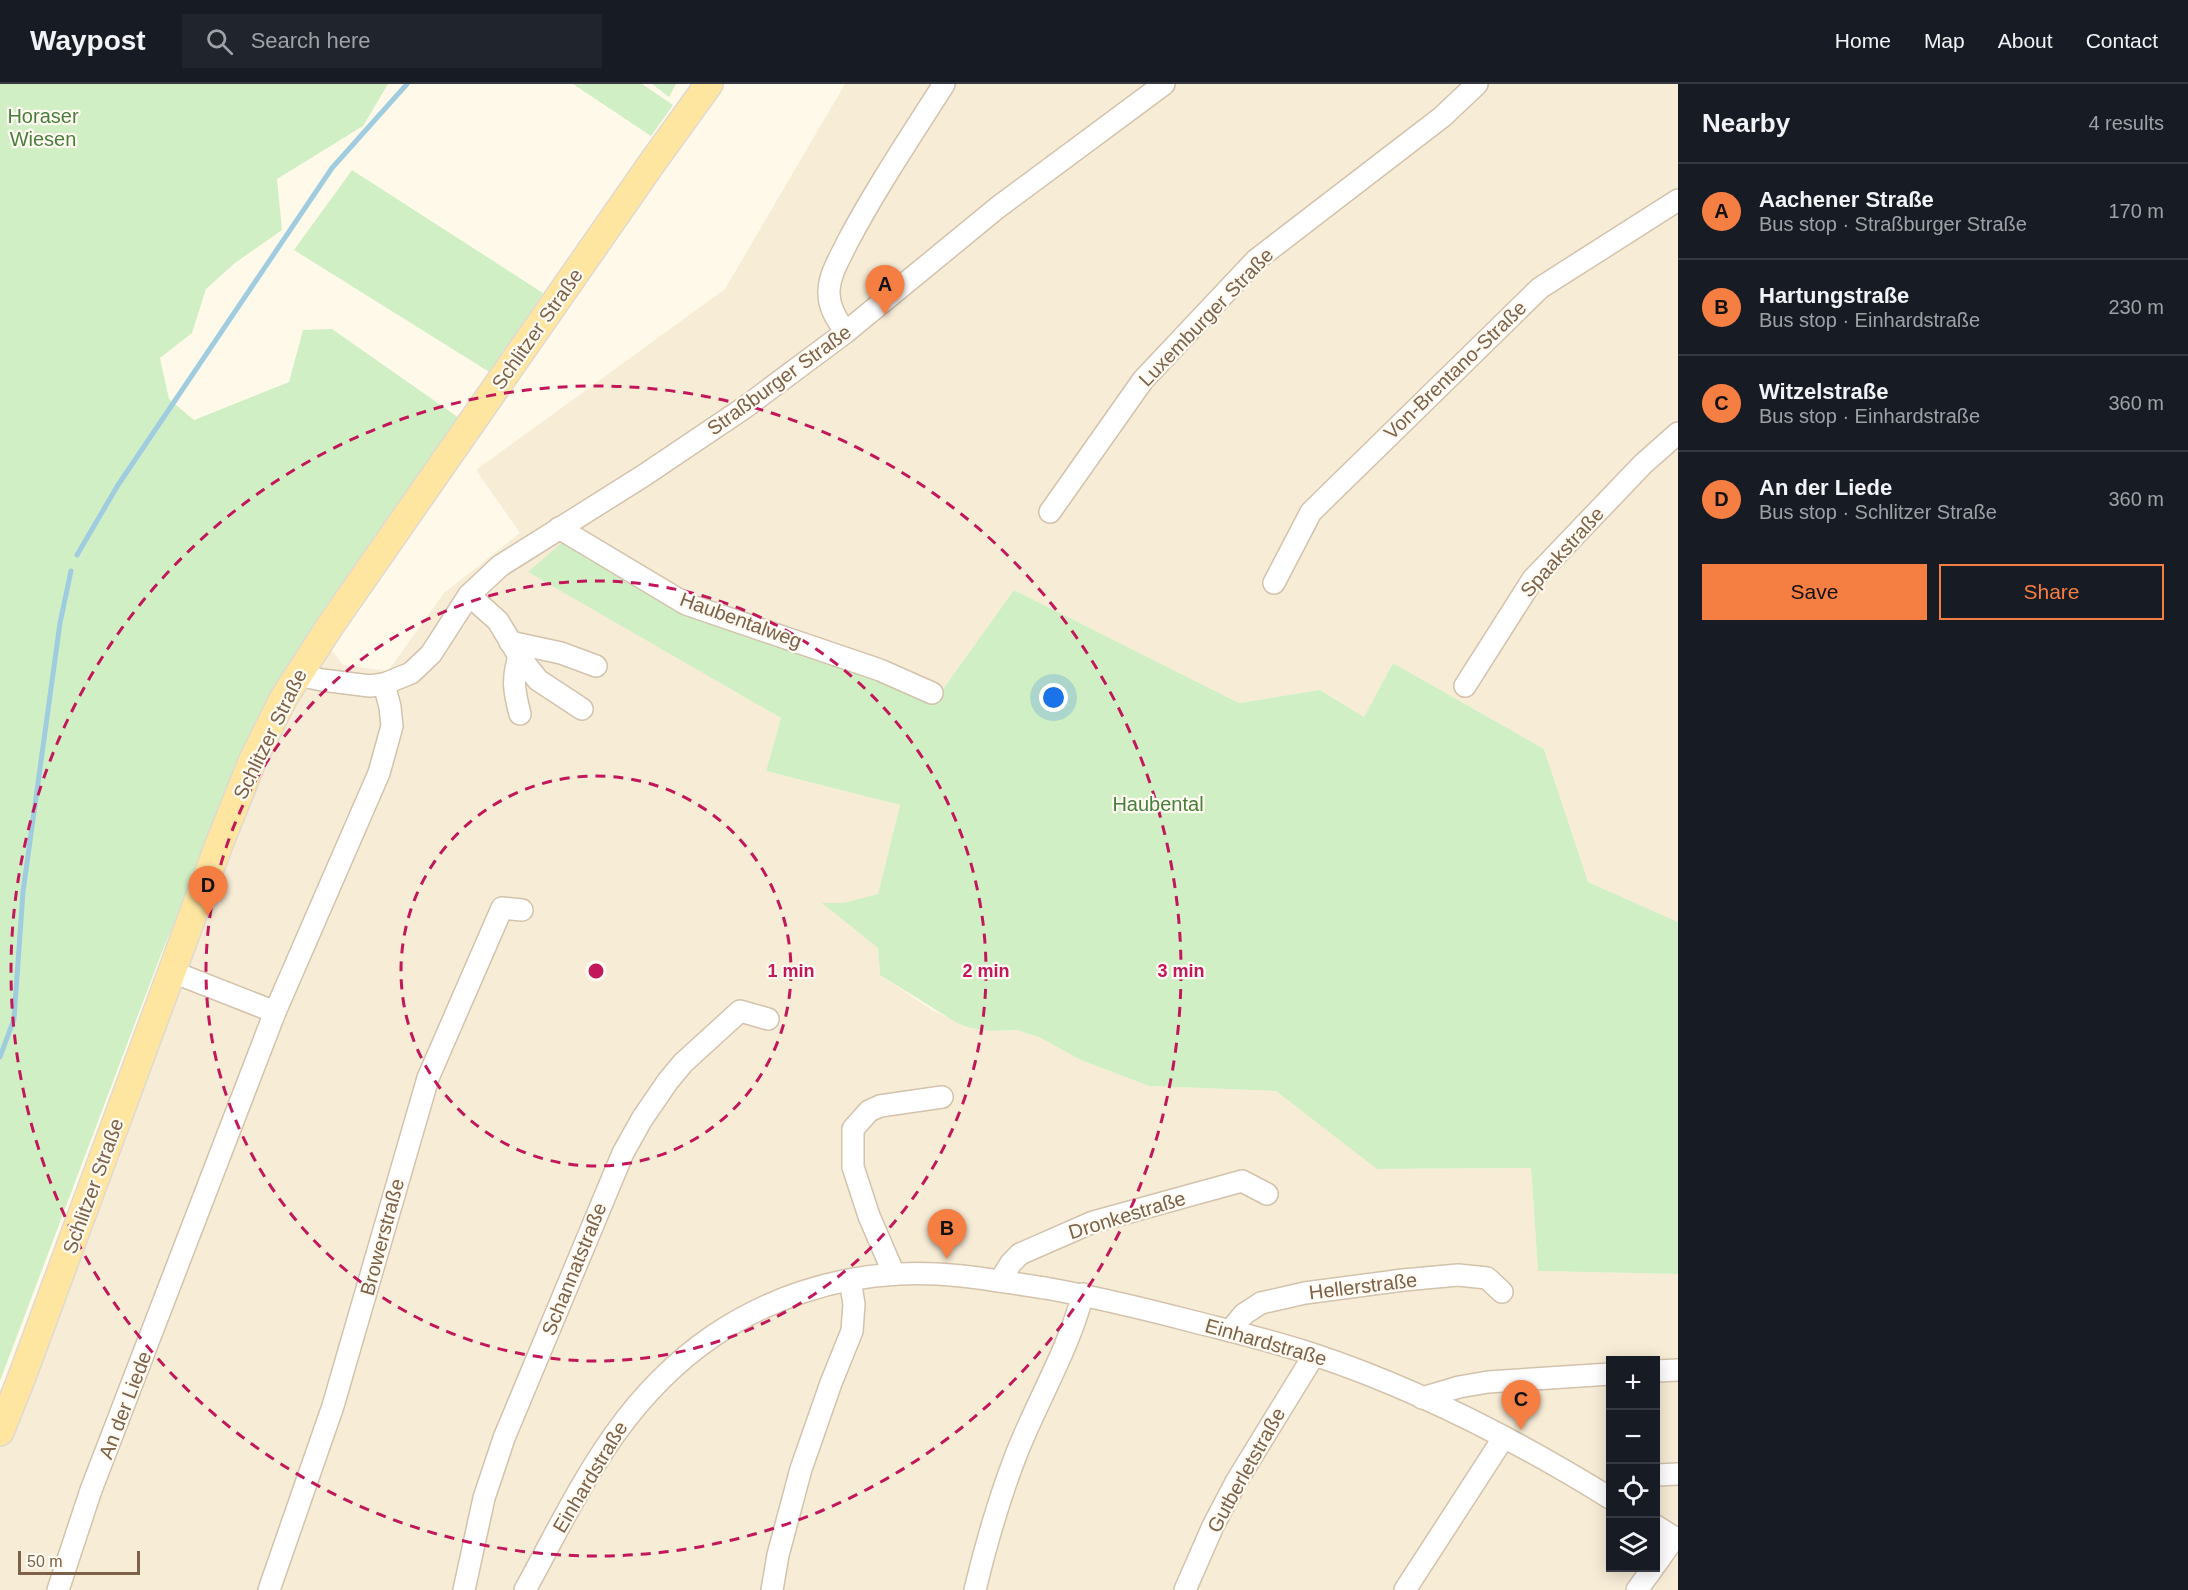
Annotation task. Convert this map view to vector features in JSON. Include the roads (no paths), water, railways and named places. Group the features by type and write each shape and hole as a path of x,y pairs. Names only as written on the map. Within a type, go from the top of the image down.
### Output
{"main road":[{"name":"Schlitzer Straße","path":"0,1432 218,847 268,728 299,672 709,84"}],"street":[{"path":"846,332 833,312 829,300 833,272 866,207 944,84"},
{"name":"Straßburger Straße","path":"299,672 308,677 370,686 384,684 411,673 431,654 469,595 500,566 702,437 846,332 959,238 1164,84"},
{"name":"Luxemburger Straße","path":"1050,512 1143,380 1256,260 1442,117 1477,84"},
{"name":"Von-Brentano-Straße","path":"1274,583 1311,512 1540,288 1678,200"},
{"name":"Spaakstraße","path":"1465,686 1533,579 1643,464 1678,433"},
{"name":"Haubentalweg","path":"559,528 686,604 880,670 932,693"},
{"path":"469,595 498,621 538,680 582,709"},
{"path":"515,649 561,652 596,666"},
{"path":"515,649 514,675 520,714"},
{"name":"An der Liede","path":"58,1590 91,1490 275,1012 378,772 392,726 384,684"},
{"name":"Browerstraße","path":"269,1590 333,1406 428,1078 502,908 522,910"},
{"path":"173,972 275,1012"},
{"name":"Schannatstraße","path":"464,1590 484,1498 504,1438 606,1191 632,1136 661,1090 683,1063 740,1011 768,1019"},
{"path":"894,1274 853,1167 853,1129 869,1111 880,1106 942,1097"},
{"name":"Dronkestraße","path":"1000,1281 1011,1263 1020,1254 1093,1222 1242,1181 1267,1194"},
{"name":"Einhardstraße","path":"525,1590 605,1446 636,1405 660,1379 714,1335 757,1310 818,1287 894,1274 926,1274 1000,1281 1083,1294 1314,1354 1422,1398 1504,1437 1606,1492"},
{"name":"Hellerstraße","path":"1230,1331 1244,1314 1261,1304 1305,1293 1458,1275 1487,1278 1502,1292"},
{"path":"772,1590 778,1555 801,1469 852,1331 854,1304 850,1280"},
{"path":"975,1590 985,1548 1017,1454 1072,1330 1083,1294"},
{"name":"Gutberletstraße","path":"1185,1590 1213,1526 1236,1482 1314,1354"},
{"path":"1660,1371 1678,1370"},
{"path":"1422,1398 1488,1382 1606,1374"},
{"path":"1405,1590 1504,1437"},
{"path":"1660,1475 1678,1474"},
{"path":"1660,1529 1676,1539 1660,1559"},
{"path":"1637,1590 1650,1572"}],"waterway":[{"path":"77,555 118,485 332,168 407,84"},
{"path":"0,1057 14,1019 23,892 60,623 71,571"}],"place":[{"name":"Aachener Straße","path":"885,315"},
{"name":"An der Liede","path":"208,916"},
{"name":"Hartungstraße","path":"947,1259"},
{"name":"Witzelstraße","path":"1521,1430"}],"park label":[{"name":"Horaser Wiesen","path":"43,128"},
{"name":"Haubental","path":"1158,804"}]}
